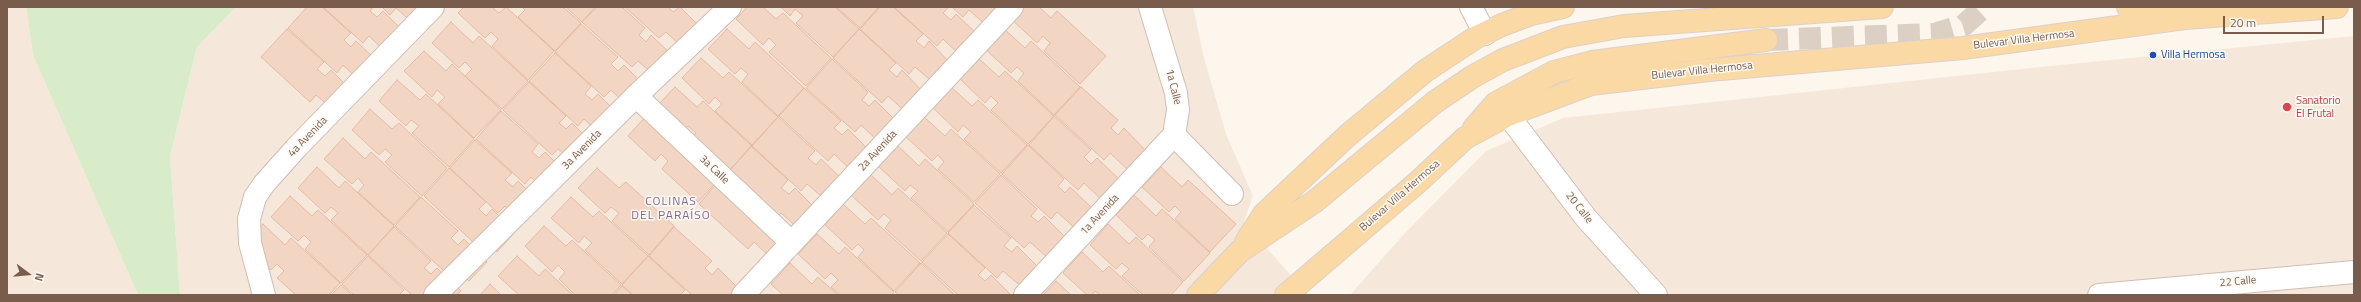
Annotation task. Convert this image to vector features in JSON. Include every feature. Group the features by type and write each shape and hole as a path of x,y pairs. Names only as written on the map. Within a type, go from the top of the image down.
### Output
{"main road":[{"path":"1240,252 1264,214 1375,111 1425,71 1485,34 1531,14 1563,7"},
{"path":"1198,295 1240,252 1259,237 1314,202 1435,102 1478,74 1503,60 1536,46 1563,37 1624,26 1882,7"},
{"path":"2128,7 2185,18 2337,7"},
{"name":"Bulevar Villa Hermosa","path":"1286,295 1466,138 1508,115 1591,84 1709,70 1963,48 2185,18"},
{"path":"1466,138 1496,103 1554,72 1592,62 1766,40"}],"street":[{"name":"4a Avenida","path":"264,295 250,243 249,219 255,197 264,184 297,147 433,7"},
{"name":"3a Avenida","path":"435,295 636,96 730,7"},
{"name":"2a Avenida","path":"743,295 1012,7"},
{"name":"1a Calle","path":"1150,7 1176,93 1178,110 1174,135"},
{"path":"1471,7 1485,34"},
{"name":"3a Calle","path":"636,96 792,243"},
{"name":"20 Calle","path":"1508,115 1586,218 1656,295"},
{"path":"1174,135 1232,194"},
{"name":"1a Avenida","path":"1025,295 1174,135"},
{"name":"22 Calle","path":"2099,295 2354,272"}],"shaded area":[{"path":"7,7 26,7 33,55 138,295 7,295"},
{"path":"236,7 1193,7 1204,58 1226,134 1253,196 1244,222 1308,295 180,295 170,156 197,47"},
{"path":"2354,36 2354,295 1350,295 1404,234 1486,151 1563,118 2050,66"}],"green space":[{"path":"26,7 236,7 197,47 170,156 180,295 138,295 33,55"}],"building":[{"path":"307,7 322,7 351,33 344,40 351,47 356,41 380,64 362,83 343,65 337,73 288,28"},
{"path":"323,7 373,7 370,11 377,17 383,11 406,34 388,54 369,36 363,43"},
{"path":"382,7 432,7 415,25 396,8 390,15"},
{"path":"464,7 492,7 499,13 506,7 554,51 528,80 492,46 498,39 491,32 485,38 458,13"},
{"path":"522,7 563,7 581,23 555,51 518,17 525,10"},
{"path":"566,7 595,7 582,22"},
{"path":"597,7 622,7 645,28 639,35 646,42 651,35 675,58 657,78 638,61 632,67 582,22"},
{"path":"625,7 668,7 673,12 680,7 702,29 684,49 666,32 659,38"},
{"path":"747,7 763,7 776,19 783,13 831,58 806,86 769,52 776,45 769,38 763,45 736,19"},
{"path":"781,7 835,7 859,29 833,57 796,23 803,16 795,9 790,16"},
{"path":"836,7 879,7 860,28"},
{"path":"880,7 893,7 923,34 916,41 924,48 929,41 952,65 935,84 915,67 909,74 860,29"},
{"path":"894,7 949,7 943,13 951,20 956,14 980,37 962,57 943,39 937,46"},
{"path":"952,7 1005,7 988,27 969,10 963,17"},
{"path":"1020,7 1039,7 1051,18 1057,11 1106,56 1080,84 1044,51 1050,43 1043,36 1037,43 1010,18"},
{"path":"451,22 473,43 479,36 528,81 502,109 465,76 472,69 465,62 459,68 432,43"},
{"path":"581,24 618,57 611,64 618,71 624,65 647,88 629,107 611,90 604,97 555,52"},
{"path":"1003,28 1025,48 1031,41 1080,87 1054,115 1018,81 1024,73 1017,67 1011,73 984,48"},
{"path":"287,29 324,62 317,69 325,76 331,70 354,93 336,112 316,95 310,102 261,57"},
{"path":"727,29 749,49 755,42 804,88 778,116 742,82 748,74 741,68 735,74 708,49"},
{"path":"859,29 896,63 889,70 897,77 902,70 925,94 907,113 888,96 882,103 833,58"},
{"path":"424,51 446,71 452,64 501,110 474,138 438,104 445,97 437,90 432,97 404,71"},
{"path":"555,53 591,86 585,94 592,100 598,94 621,117 603,137 584,119 578,126 529,81"},
{"path":"977,57 999,77 1005,71 1054,116 1028,144 991,110 998,103 991,96 985,103 958,77"},
{"path":"701,58 723,78 729,72 778,117 752,145 715,111 722,104 715,97 709,104 682,78"},
{"path":"832,59 868,92 862,100 869,106 875,100 898,123 880,143 861,125 855,132 806,88"},
{"path":"397,80 420,100 426,94 474,139 449,167 412,133 419,126 411,120 406,126 379,101"},
{"path":"529,82 566,116 559,123 566,129 572,123 595,146 577,165 558,149 552,155 503,110"},
{"path":"950,86 972,106 978,100 1027,145 1001,173 964,139 971,132 963,125 958,132 931,106"},
{"path":"675,87 697,107 703,101 752,146 726,174 689,140 696,133 688,126 682,132 655,108"},
{"path":"1081,87 1118,120 1111,128 1118,135 1124,128 1147,152 1129,171 1110,153 1104,160 1055,115"},
{"path":"804,88 841,121 834,128 842,135 848,129 871,152 853,172 834,154 828,161 779,116"},
{"path":"370,109 392,129 399,123 447,168 422,196 385,162 392,155 385,149 379,155 352,130"},
{"path":"501,111 538,144 532,152 539,158 545,152 568,175 550,194 531,177 525,184 476,139"},
{"path":"647,115 724,174 698,202 662,169 668,161 661,154 655,161 628,136"},
{"path":"923,116 945,136 951,129 1000,174 974,202 938,169 944,162 938,155 932,161 905,136"},
{"path":"1054,116 1091,150 1084,157 1091,164 1097,158 1121,181 1102,200 1084,183 1078,190 1029,145"},
{"path":"778,117 815,151 808,158 816,165 821,159 845,182 827,201 807,184 801,191 752,146"},
{"path":"343,138 365,159 371,152 420,197 394,225 358,192 364,185 358,178 352,184 324,159"},
{"path":"475,140 512,173 505,180 513,187 518,181 541,204 524,223 505,206 498,213 450,168"},
{"path":"897,145 919,166 925,159 974,204 948,232 911,198 918,191 910,185 905,191 878,166"},
{"path":"1028,145 1064,179 1058,186 1065,193 1070,187 1094,210 1076,229 1057,212 1051,219 1002,174"},
{"path":"751,146 788,180 781,188 789,194 795,188 818,211 800,230 781,213 775,220 726,175"},
{"path":"317,167 339,188 345,181 394,226 368,255 331,220 338,213 331,207 325,213 298,188"},
{"path":"1161,167 1182,187 1188,180 1236,224 1210,252 1175,219 1181,212 1175,206 1169,212 1142,187"},
{"path":"449,168 486,202 479,209 486,216 492,209 515,232 497,252 479,235 473,242 424,196"},
{"path":"597,168 619,188 626,182 674,226 649,255 612,221 619,213 611,207 605,213 578,188"},
{"path":"870,174 892,195 898,188 947,233 921,261 885,228 891,220 884,214 878,220 851,195"},
{"path":"724,175 791,240 772,259 754,242 748,249 699,204"},
{"path":"1001,175 1037,209 1031,216 1038,222 1044,216 1067,239 1049,259 1030,242 1024,248 975,203"},
{"path":"1134,195 1156,216 1162,209 1210,253 1184,281 1149,247 1155,240 1148,234 1142,240 1116,215"},
{"path":"290,196 312,216 318,210 367,255 341,283 305,249 311,242 304,235 298,241 271,217"},
{"path":"421,197 458,231 451,238 458,245 464,239 487,262 469,281 450,264 444,271 395,226"},
{"path":"571,197 593,217 599,211 648,256 622,284 585,250 592,243 584,236 579,243 551,218"},
{"path":"843,204 865,224 871,218 920,263 894,291 858,257 864,250 858,244 852,250 825,225"},
{"path":"974,205 1011,238 1004,246 1012,252 1017,246 1040,269 1023,288 1003,271 997,278 948,233"},
{"path":"263,224 285,245 291,238 340,283 329,295 296,295 277,278 284,271 277,264 271,270 244,245"},
{"path":"1108,224 1129,244 1136,237 1183,282 1171,295 1143,295 1122,276 1129,269 1122,263 1116,269 1090,245"},
{"path":"544,226 566,246 572,240 621,285 612,295 575,295 559,279 565,272 558,265 552,272 525,246"},
{"path":"394,227 431,261 424,268 431,274 437,268 461,291 457,295 412,295 368,255"},
{"path":"674,227 712,261 705,268 712,275 718,268 741,291 738,295 692,295 649,256"},
{"path":"817,234 839,254 845,247 894,292 892,295 840,295 831,287 838,280 831,273 825,279 798,254"},
{"path":"948,234 985,268 978,275 985,281 991,275 1011,295 958,295 922,262"},
{"path":"1082,252 1103,272 1109,266 1140,295 1100,295 1095,291 1092,295 1087,295 1063,273"},
{"path":"368,256 404,290 399,295 354,295 342,284"},
{"path":"517,256 539,276 545,269 573,295 519,295 498,276"},
{"path":"648,256 685,290 680,295 633,295 622,285"},
{"path":"790,263 812,284 818,277 838,295 783,295 771,284"},
{"path":"921,263 955,295 899,295 895,292"},
{"path":"1056,281 1071,295 1043,295"},
{"path":"490,284 501,295 480,295"},
{"path":"341,285 352,295 331,295"},
{"path":"622,286 633,295 614,295"}],"tunnel":[{"path":"1766,40 1934,34 1964,25 1984,7"}],"place":[{"name":"Villa Hermosa","path":"2153,55"},
{"name":"Sanatorio El Frutal","path":"2287,107"}],"district":[{"name":"COLINAS DEL PARAÍSO","path":"671,209"}]}
